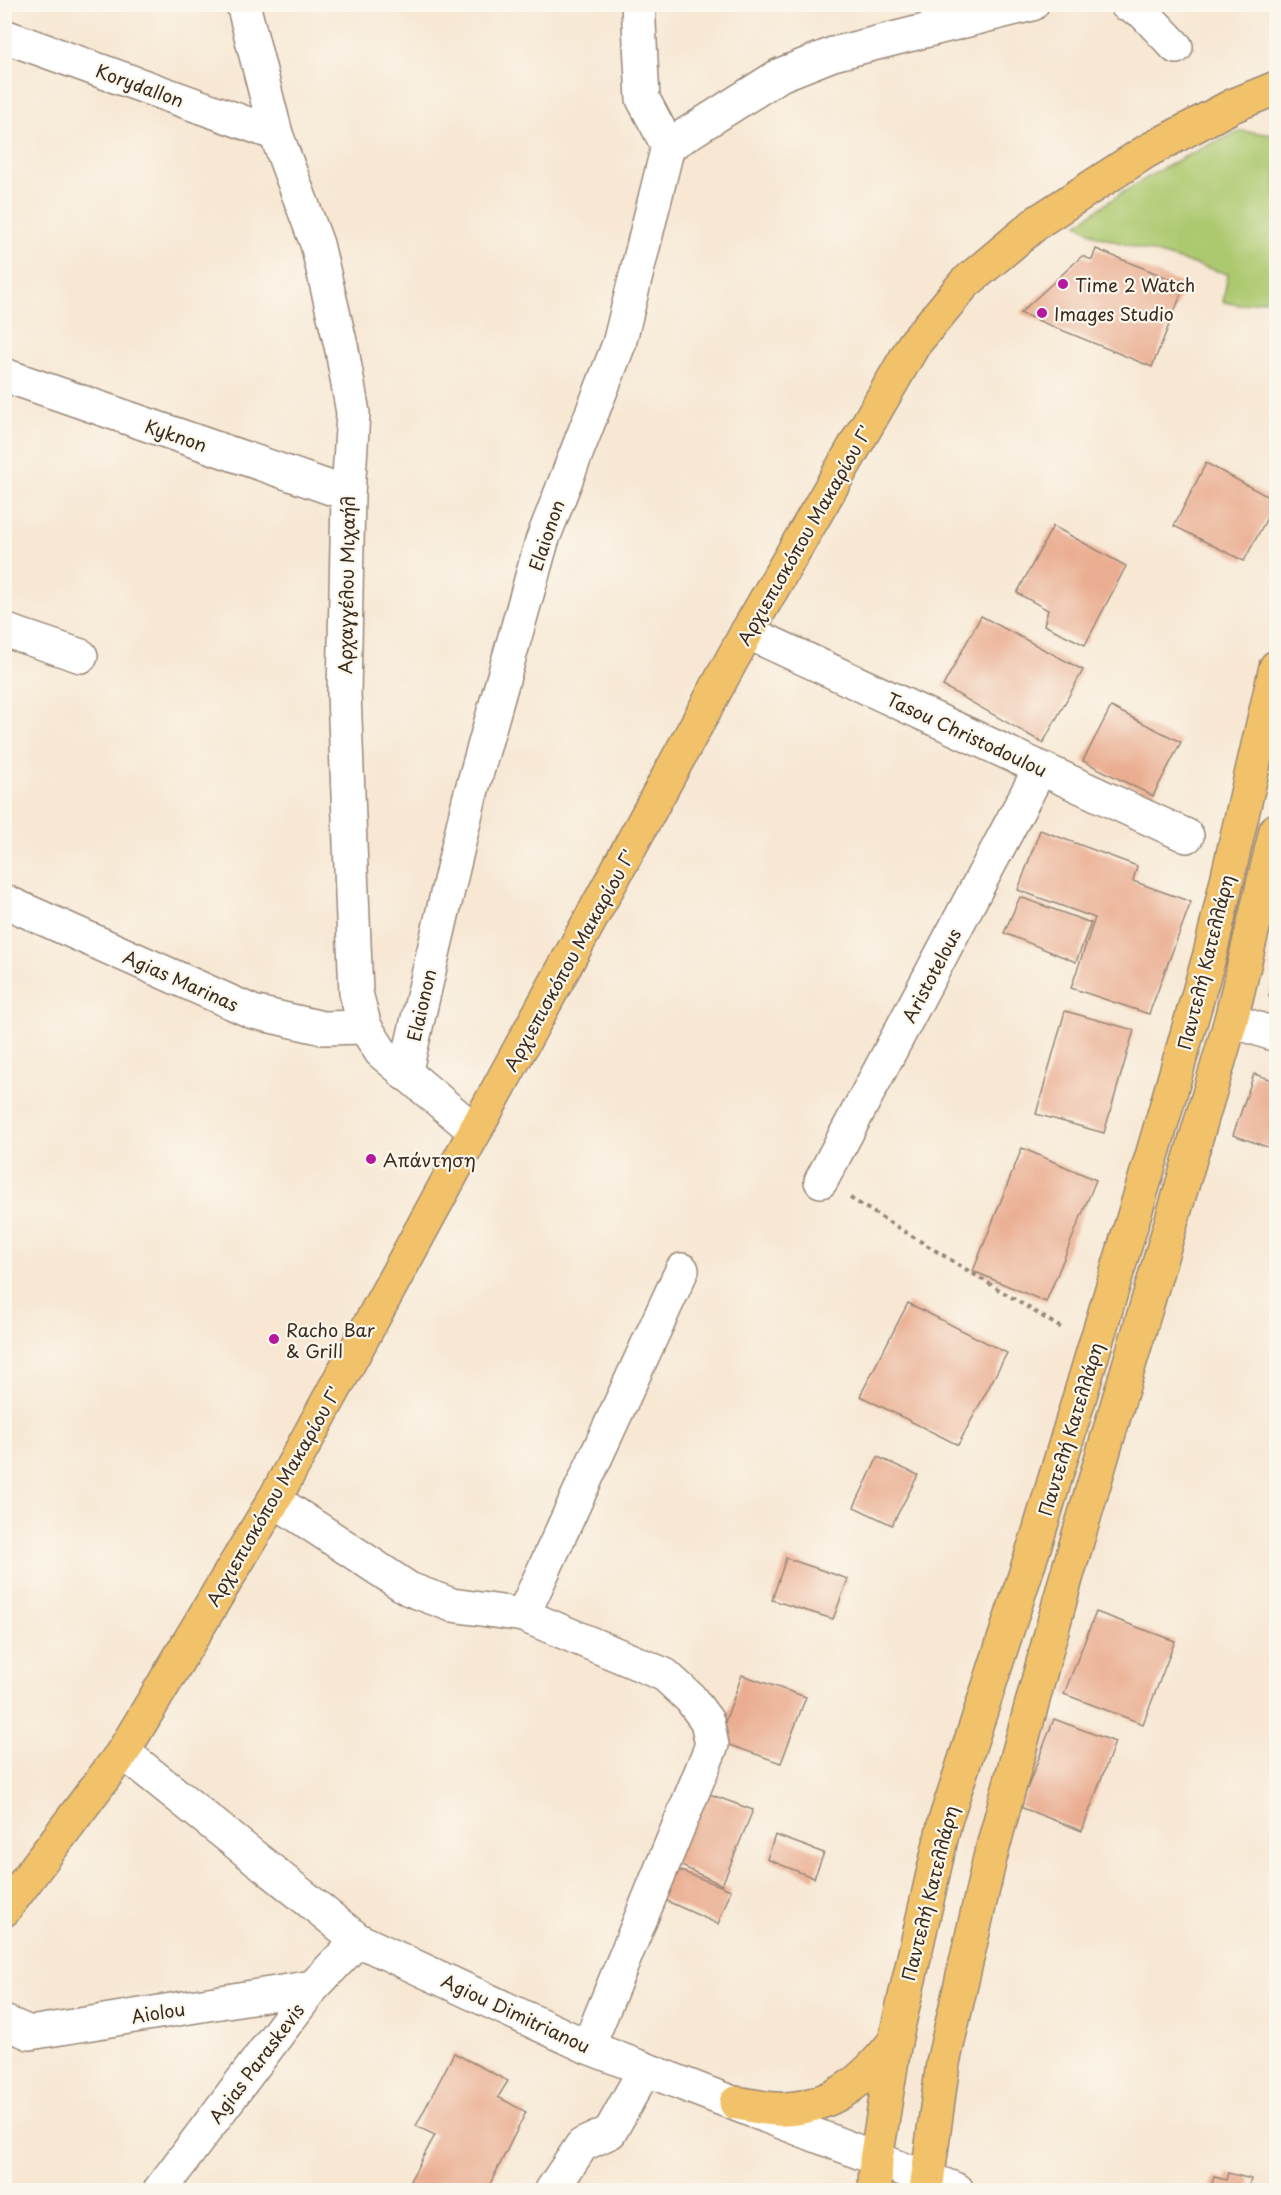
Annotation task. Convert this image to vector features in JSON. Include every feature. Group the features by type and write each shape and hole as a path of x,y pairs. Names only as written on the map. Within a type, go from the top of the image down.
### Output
{"main road":[{"name":"Αρχιεπισκόπου Μακαρίου Γ'","path":"4,1910 123,1752 274,1500 747,632 914,344 964,285 1038,221 1147,151 1232,106 1276,88"},
{"name":"Αρχιεπισκόπου Μακαρίου Γ'","path":"1232,106 1276,104"},
{"name":"Παντελή Κατελλάρη","path":"875,2175 895,2041 945,1821 1039,1532 1210,954 1276,668"},
{"name":"Παντελή Κατελλάρη","path":"926,2185 943,2063 990,1858 1065,1582 1231,1020 1276,830"},
{"path":"736,2103 786,2110 817,2104 846,2091 872,2070 895,2041"}],"street":[{"name":"Αρχαγγέλου Μιχαήλ","path":"243,4 276,134 317,244 342,350 352,412 344,694 356,993 365,1027 381,1052 476,1131"},
{"path":"638,4 643,99 668,146 780,75 833,54 1032,4"},
{"path":"1126,4 1142,11 1176,46"},
{"name":"Korydallon","path":"4,36 276,134"},
{"name":"Elaionon","path":"405,1074 469,800 529,586 542,541 619,344 668,146"},
{"name":"Kyknon","path":"4,375 348,494"},
{"path":"4,630 81,656"},
{"name":"Tasou Christodoulou","path":"747,632 1187,836"},
{"name":"Aristotelous","path":"821,1181 1040,768"},
{"name":"Agias Marinas","path":"4,901 254,1012 285,1022 323,1028 365,1027"},
{"path":"1231,1020 1276,1035"},
{"path":"523,1615 682,1270"},
{"path":"274,1500 409,1589 452,1605 523,1615 665,1675 690,1698 707,1721 712,1745 588,2047"},
{"name":"Agiou Dimitrianou","path":"123,1752 358,1940 588,2047 736,2103 875,2175 957,2190"},
{"name":"Agias Paraskevis","path":"160,2190 313,1986 358,1940"},
{"name":"Aiolou","path":"4,2022 30,2033 313,1986"},
{"path":"552,2190 582,2145 610,2132 645,2069"}],"path":[{"path":"821,1181 1095,1348"}],"green space":[{"path":"1242,131 1276,135 1276,297 1239,305 1223,302 1228,274 1097,236 1077,224 1156,172 1197,150"}],"building":[{"path":"1096,249 1185,285 1152,367 1020,313 1082,256 1092,260"},
{"path":"1206,463 1276,501 1244,561 1174,526"},
{"path":"1053,526 1126,566 1085,645 1044,625 1048,610 1017,593"},
{"path":"981,616 1083,670 1043,743 943,686"},
{"path":"1111,707 1181,742 1153,796 1083,761"},
{"path":"1040,830 1137,866 1133,881 1191,902 1149,1014 1071,988 1095,918 1018,890"},
{"path":"1020,897 1091,923 1076,962 1004,933"},
{"path":"1276,973 1276,998 1269,996"},
{"path":"1065,1011 1134,1030 1104,1133 1036,1114"},
{"path":"1254,1074 1276,1081 1276,1150 1233,1135"},
{"path":"1022,1148 1096,1180 1046,1302 973,1271"},
{"path":"908,1303 1007,1353 958,1445 860,1396"},
{"path":"878,1457 918,1475 892,1525 854,1507"},
{"path":"786,1558 848,1579 833,1619 772,1600"},
{"path":"1096,1612 1175,1641 1143,1724 1064,1694"},
{"path":"742,1675 806,1697 781,1763 718,1741"},
{"path":"1054,1719 1115,1742 1082,1831 1020,1807"},
{"path":"701,1791 753,1810 722,1885 671,1861"},
{"path":"775,1835 824,1853 814,1878 767,1859"},
{"path":"670,1867 731,1890 718,1924 658,1897"},
{"path":"454,2053 508,2081 498,2097 526,2112 487,2190 405,2190 435,2135 416,2126"},
{"path":"1228,2173 1251,2179 1249,2186 1261,2190 1210,2190 1214,2177 1226,2180"}],"place":[{"name":"Time 2 Watch","path":"1063,284"},
{"name":"Images Studio","path":"1042,313"},
{"name":"Απάντηση","path":"371,1159"},
{"name":"Racho Bar & Grill","path":"274,1339"}]}
